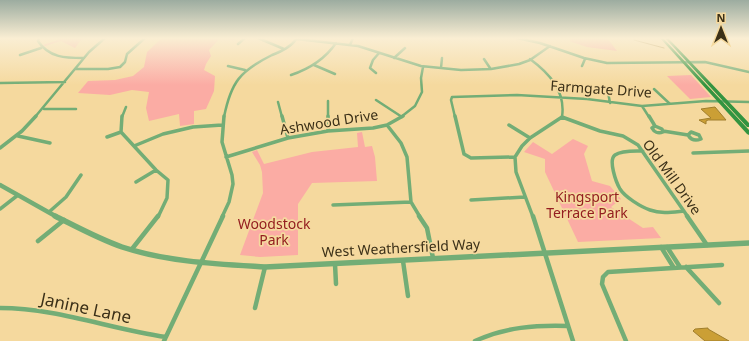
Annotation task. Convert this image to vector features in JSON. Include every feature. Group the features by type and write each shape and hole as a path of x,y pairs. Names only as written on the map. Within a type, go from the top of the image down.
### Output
{"main road":[{"path":"679,54 687,62"},
{"path":"680,54 749,133"},
{"path":"723,102 749,126"}],"street":[{"path":"50,54 65,58 84,58"},
{"path":"0,148 18,136 44,109 88,54"},
{"path":"76,69 108,69 120,67 125,62 127,54"},
{"path":"165,339 229,202 233,184 222,142 222,125 236,81 245,70 274,54"},
{"path":"291,75 299,73 314,65 328,54"},
{"path":"376,73 370,68 378,54"},
{"path":"382,54 423,67 474,70 509,65 530,59 538,54"},
{"path":"394,58 398,54"},
{"path":"573,54 608,63 711,63 749,72"},
{"path":"441,68 442,58"},
{"path":"582,66 585,58"},
{"path":"484,59 490,68"},
{"path":"530,59 545,70 552,79 561,97 563,111 562,117 555,123 530,138 522,146 515,157 516,172 546,253 573,341"},
{"path":"314,65 335,74"},
{"path":"228,66 245,70"},
{"name":"Ashwood Drive","path":"226,157 288,138 328,131 373,128 387,125 402,117 415,106 422,92 421,78 423,67"},
{"path":"0,83 66,82"},
{"path":"654,89 670,104"},
{"path":"608,92 610,103"},
{"name":"Farmgate Drive","path":"515,157 472,158 466,156 463,153 452,97 517,95 561,97 642,106 749,102"},
{"path":"376,100 402,117"},
{"path":"328,101 328,131"},
{"path":"278,102 288,138"},
{"path":"642,106 655,126 663,131 688,134"},
{"path":"126,107 121,119 121,132 156,170 168,180 167,198 156,220 132,249"},
{"path":"44,109 76,108"},
{"name":"Old Mill Drive","path":"562,117 600,131 623,136 632,140 643,151 707,245"},
{"path":"134,146 163,134 193,127 222,125"},
{"path":"387,125 402,143 407,157 412,202 427,228 433,258"},
{"path":"509,125 530,138"},
{"path":"107,137 121,132"},
{"path":"18,136 50,142"},
{"path":"643,151 623,152 616,154 612,158 611,163 620,189 640,206 652,211 684,211"},
{"path":"693,153 749,151"},
{"path":"136,182 156,170"},
{"path":"49,212 66,196 81,175"},
{"name":"West Weathersfield Way","path":"0,185 101,239 132,249 200,264 265,267 749,243"},
{"path":"0,209 18,195"},
{"path":"471,200 525,198"},
{"path":"333,205 412,202"},
{"path":"38,241 64,220"},
{"path":"664,247 719,303"},
{"path":"664,247 674,268"},
{"path":"403,261 408,296"},
{"path":"335,264 336,284"},
{"path":"626,341 602,284 603,277 608,272 722,265"},
{"path":"255,308 265,267"},
{"name":"Janine Lane","path":"0,308 15,307 59,312 165,339"},
{"path":"475,341 501,331 529,326 568,326"}],"green space":[{"path":"147,54 210,54 211,56 204,70 215,76 214,91 206,109 194,111 194,124 180,126 179,114 149,121 146,108 149,92 132,90 110,95 78,93 88,81 115,80 133,76 144,67"},
{"path":"691,75 711,97 690,99 667,76"},
{"name":"Woodstock Park","path":"362,132 365,147 372,146 375,157 377,181 312,183 298,204 298,255 260,257 240,255 263,193 262,172 260,165 252,152 257,150 264,164 312,152 358,147 357,133"},
{"name":"Kingsport Terrace Park","path":"573,139 588,146 584,154 592,181 610,186 621,199 611,207 643,228 653,227 661,238 578,242 545,172 545,159 524,152 533,142 552,154"}],"shaded area":[{"path":"715,107 726,120 708,120 706,121 706,124 699,120 711,118 701,109"},
{"path":"708,328 729,341 705,341 693,331 695,329"}]}
